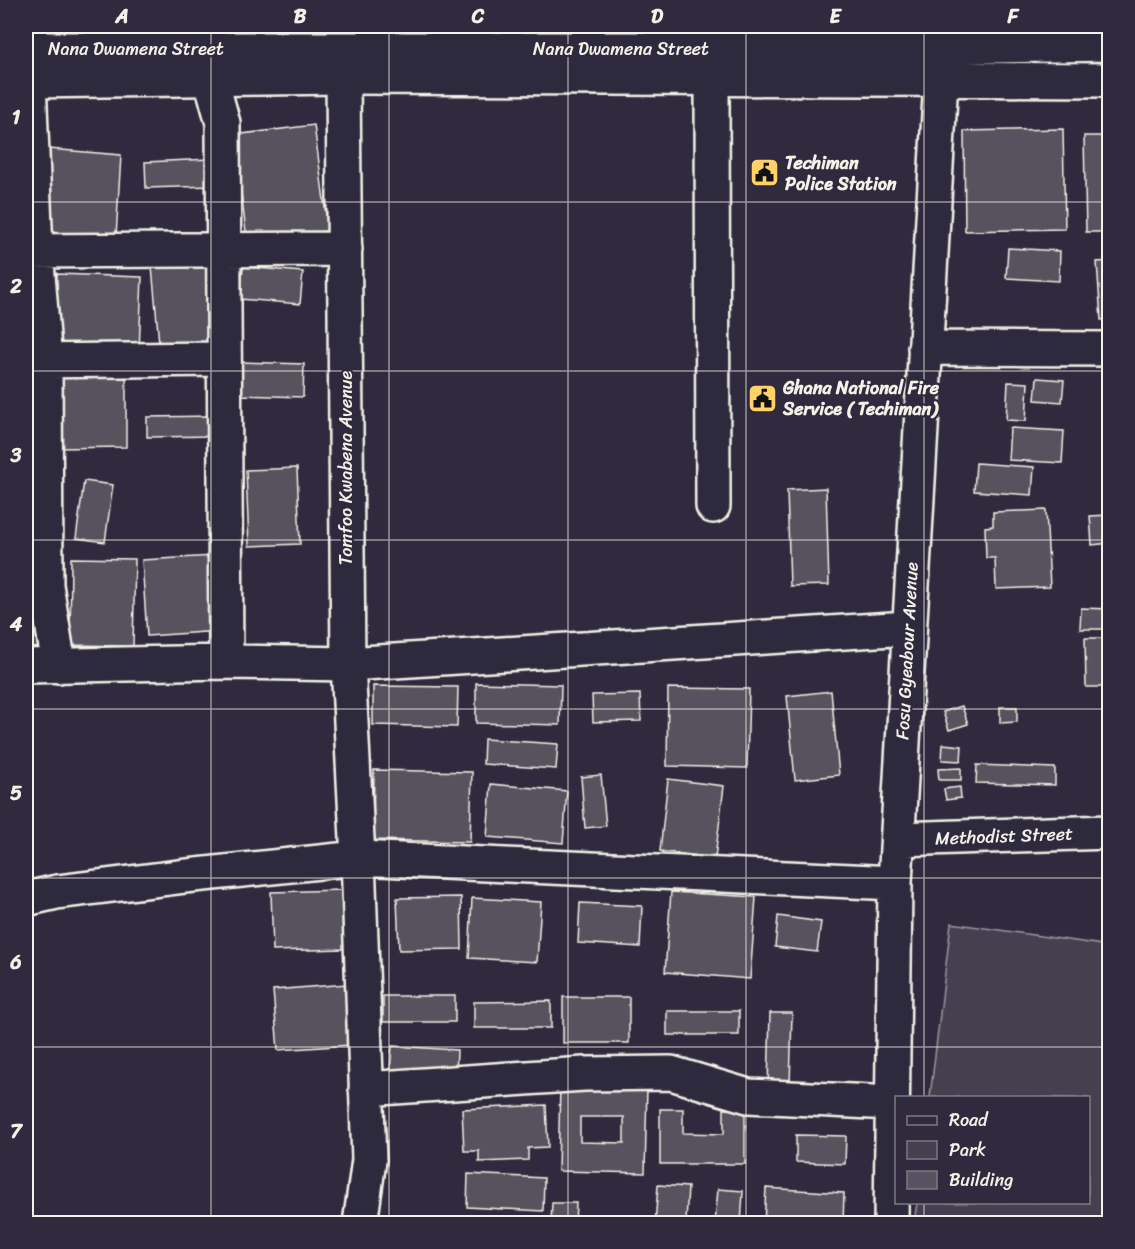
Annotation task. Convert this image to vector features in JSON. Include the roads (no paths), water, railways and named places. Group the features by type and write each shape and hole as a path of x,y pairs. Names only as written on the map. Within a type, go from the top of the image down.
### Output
{"street":[{"name":"Nana Dwamena Street","path":"29,41 138,38 1066,35 1110,44"},
{"name":"Nana Dwamena Street","path":"27,81 343,77 1110,80"},
{"name":"Tomfoo Kwabena Avenue","path":"343,77 348,664 369,1160 360,1224"},
{"path":"712,78 713,507"},
{"path":"211,79 223,123 226,662"},
{"name":"Fosu Gyeabour Avenue","path":"891,1224 896,883 908,628 941,79"},
{"path":"27,81 35,361 46,585 59,666"},
{"path":"31,251 345,249"},
{"path":"925,348 1110,349"},
{"path":"35,361 224,358"},
{"path":"26,666 226,662 348,664 908,628"},
{"name":"Methodist Street","path":"898,839 1110,832"},
{"path":"26,899 57,892 186,876 358,858 896,883"},
{"path":"366,1089 584,1074 671,1073 748,1096 892,1103"}],"place":[{"name":"Techiman Police Station","path":"764,173"},
{"name":"Ghana National Fire Service ( Techiman)","path":"762,398"}]}
